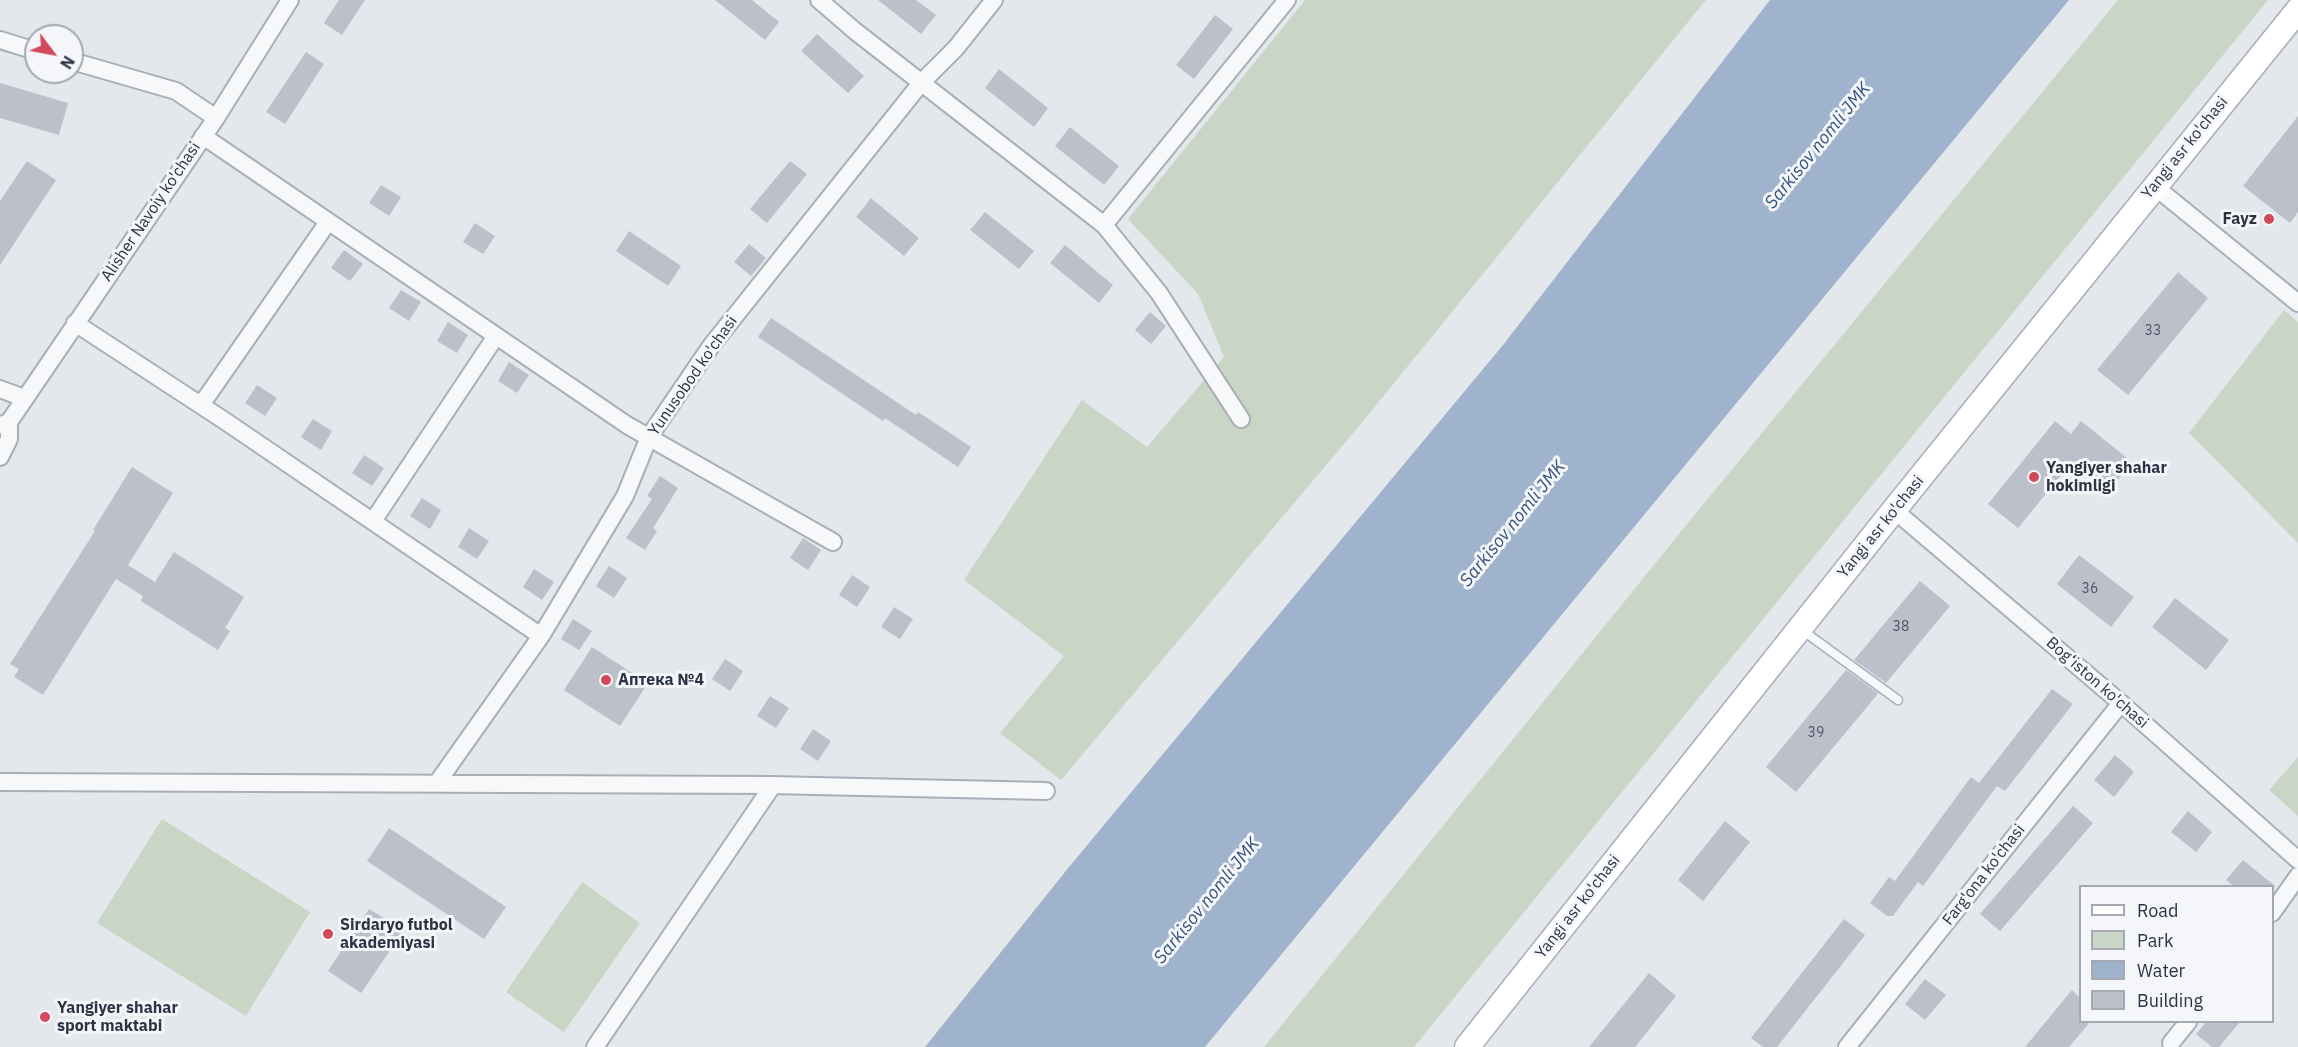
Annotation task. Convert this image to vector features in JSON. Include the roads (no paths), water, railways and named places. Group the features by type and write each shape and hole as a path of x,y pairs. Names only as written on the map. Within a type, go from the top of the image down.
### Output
{"street":[{"name":"Alisher Navoiy ko'chasi","path":"0,457 9,439 5,424 216,118 290,0"},
{"path":"819,0 921,83 1104,225 1159,293 1241,419"},
{"name":"Yunusobod ko'chasi","path":"437,783 541,636 625,496 650,437 711,346 921,83 956,48 994,0"},
{"path":"1104,225 1287,0"},
{"name":"Yangi asr ko'chasi","path":"1467,1047 1894,510 2298,9"},
{"path":"0,40 24,47"},
{"path":"84,64 176,91 216,118"},
{"path":"203,136 627,425 833,542"},
{"path":"2154,186 2298,303"},
{"path":"201,405 328,222"},
{"path":"75,323 201,405 541,636"},
{"path":"373,521 496,336"},
{"path":"0,389 24,398"},
{"name":"Bog‘iston ko'chasi","path":"1894,510 2121,703 2298,860"},
{"name":"Farg'ona ko'chasi","path":"1847,1047 2121,703"},
{"path":"0,782 773,785 1046,791"},
{"path":"595,1047 773,785"},
{"path":"2274,910 2298,876"},
{"path":"2171,1043 2187,1023"}],"lane":[{"path":"1800,628 1898,700"}],"water":[{"name":"Sarkisov nomli JMK","path":"1770,0 2069,0 1205,1047 925,1047 1069,867 1503,345"}],"place":[{"name":"Fayz","path":"2269,219"},
{"name":"Yangiyer shahar hokimligi","path":"2034,477"},
{"name":"Аптека №4","path":"606,680"},
{"name":"Sirdaryo futbol akademiyasi","path":"328,934"},
{"name":"Yangiyer shahar sport maktabi","path":"45,1017"}]}
